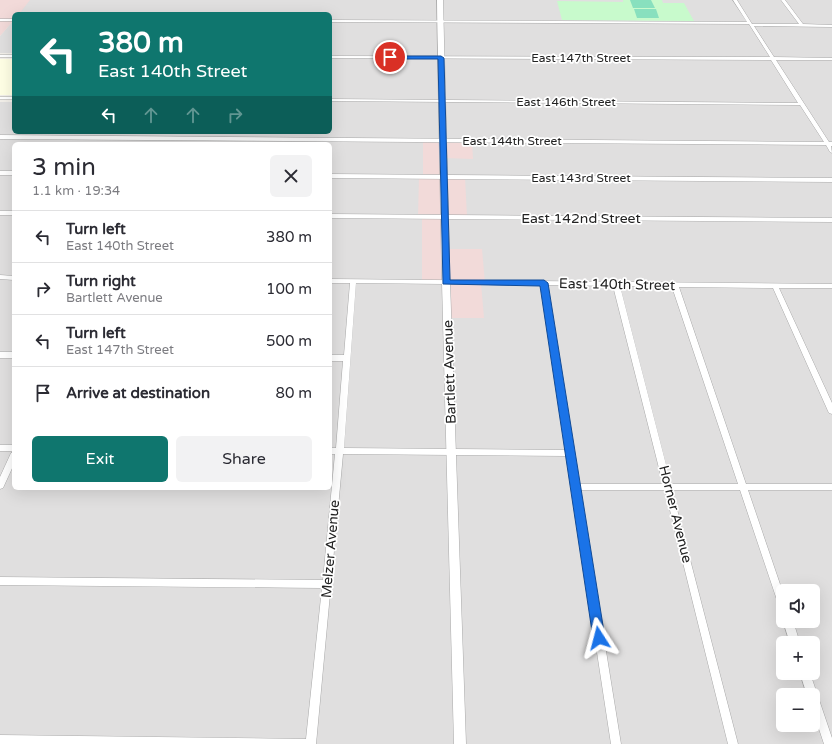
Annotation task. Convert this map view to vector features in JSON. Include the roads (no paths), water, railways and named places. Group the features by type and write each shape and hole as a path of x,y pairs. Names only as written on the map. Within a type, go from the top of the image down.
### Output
{"street":[{"name":"Bartlett Avenue","path":"440,0 444,217 460,744"},
{"path":"735,0 829,144 832,151"},
{"path":"783,0 802,26"},
{"path":"0,20 12,20"},
{"path":"332,21 832,26"},
{"path":"0,56 12,56"},
{"name":"East 147th Street","path":"332,57 773,59 830,61"},
{"path":"0,98 12,98"},
{"name":"East 146th Street","path":"332,100 802,104"},
{"name":"East 144th Street","path":"0,137 829,144"},
{"path":"0,173 12,173"},
{"name":"East 143rd Street","path":"332,176 832,180"},
{"path":"0,213 12,213"},
{"name":"East 142nd Street","path":"332,216 832,220"},
{"path":"0,277 12,278"},
{"name":"East 140th Street","path":"332,281 832,286"},
{"name":"Melzer Avenue","path":"311,744 340,451 353,281"},
{"path":"544,283 616,744"},
{"name":"Horner Avenue","path":"616,284 669,487 733,744"},
{"path":"675,284 776,585"},
{"path":"775,286 832,411"},
{"path":"0,355 12,355"},
{"path":"332,358 347,358"},
{"path":"0,448 12,448"},
{"path":"332,451 570,453"},
{"path":"0,486 12,459"},
{"path":"575,487 832,487"},
{"path":"0,581 327,584"},
{"path":"820,718 828,744"},
{"path":"0,740 308,744"}]}
